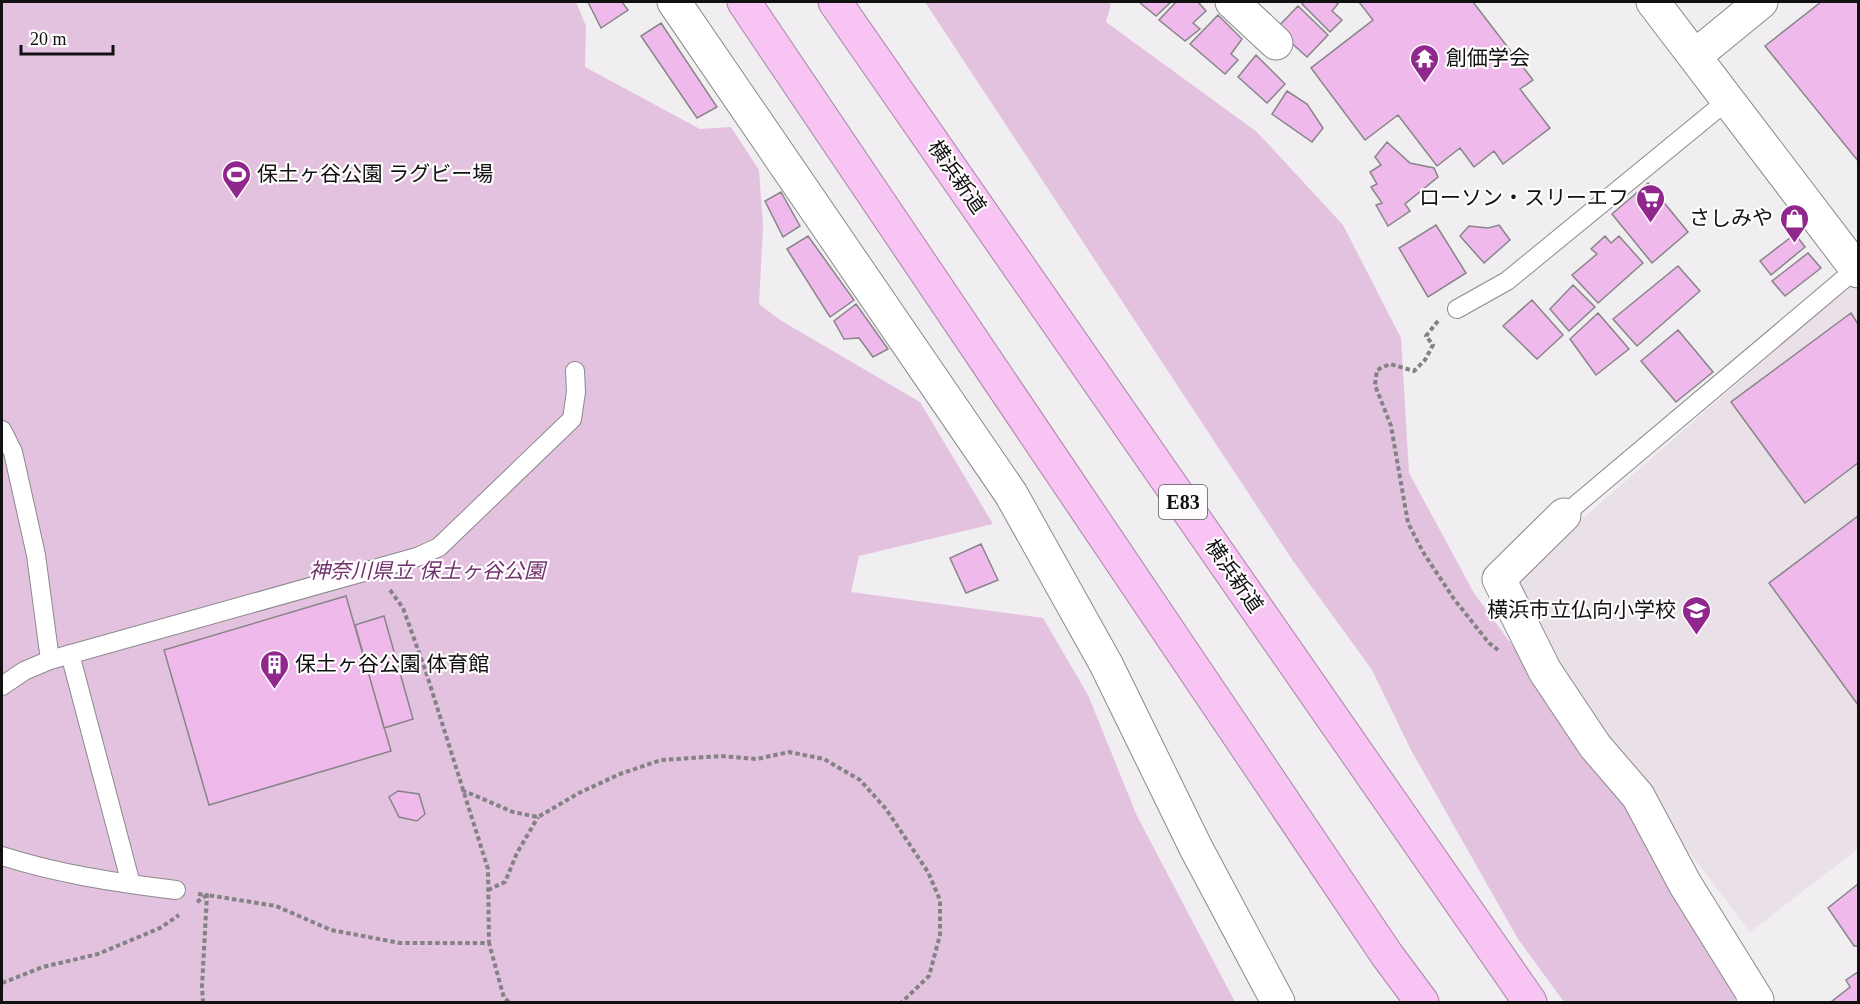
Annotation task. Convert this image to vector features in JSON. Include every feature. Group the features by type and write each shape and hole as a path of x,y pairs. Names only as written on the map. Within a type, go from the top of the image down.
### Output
{"highway":[{"path":"744,2 1387,955 1422,1002"},
{"name":"横浜新道","path":"835,2 1530,1002"},
{"path":"1387,955 1405,1002"}],"street":[{"path":"674,2 1011,494 1106,664 1196,848 1278,1002"},
{"path":"1232,2 1276,42"},
{"path":"1653,2 1858,270"},
{"path":"1695,56 1761,2"},
{"path":"1564,515 1499,579 1545,671 1595,746 1638,796 1685,884 1756,1000 1753,1002"}],"lane":[{"path":"1457,309 1507,280 1728,100"},
{"path":"1564,515 1858,270"},
{"path":"2,686 24,671 50,660 417,557 439,547 572,418 576,392 575,371"},
{"path":"2,430 13,452 36,555 50,660"},
{"path":"70,654 131,884"},
{"path":"2,856 21,863 131,884 176,890"}],"path":[{"path":"1457,309 1447,311 1426,336 1433,345 1425,360 1414,371 1390,364 1377,370 1375,385 1391,426 1408,523 1423,552 1454,598 1489,644 1502,653"},
{"path":"375,569 403,608 426,672 488,869 489,943 504,998 509,1002"},
{"path":"488,890 505,882 517,853 538,817 579,793 620,774 661,760 721,756 758,759 789,752 824,759 860,780 886,809 928,872 940,900 940,935 929,976 902,1002"},
{"path":"462,790 513,812 538,817"},
{"path":"176,890 276,906 331,930 400,943 489,943"},
{"path":"2,983 43,967 98,954 160,928 207,895"},
{"path":"203,1002 207,895"}],"shaded area":[{"name":"横浜市立仏向小学校","path":"1854,281 1858,286 1858,849 1750,932 1562,685 1508,584"}],"green space":[{"name":"神奈川県立 保土ヶ谷公園","path":"2,2 576,2 586,26 585,67 700,129 731,127 759,170 763,226 759,304 780,320 920,402 993,524 859,556 851,592 1043,618 1088,695 1137,816 1235,1002 2,1002"},
{"path":"925,2 1107,2 1111,4 1106,22 1257,132 1343,225 1401,338 1409,473 1474,593 1628,804 1738,997 1732,1002 1564,1002 1518,939 1411,750 1372,670 1293,561"}],"building":[{"path":"588,2 622,2 628,10 601,28"},
{"path":"1139,2 1171,2 1156,16"},
{"path":"1176,2 1198,2 1206,11 1193,23 1200,29 1185,41 1159,20"},
{"path":"1304,2 1335,2 1338,4 1332,11 1342,20 1330,32 1302,4"},
{"name":"創価学会","path":"1359,2 1473,2 1533,80 1520,89 1550,128 1503,164 1494,151 1474,167 1460,148 1437,166 1398,115 1365,140 1311,68 1373,20"},
{"path":"1821,2 1858,2 1858,161 1765,46"},
{"path":"1298,6 1328,35 1307,57 1276,29"},
{"path":"1218,15 1242,39 1231,54 1238,60 1225,74 1190,44"},
{"path":"661,23 717,107 697,118 641,36"},
{"path":"1256,55 1285,84 1267,103 1238,77"},
{"path":"1287,91 1307,104 1323,128 1312,142 1272,114"},
{"path":"1387,142 1410,163 1434,168 1438,177 1405,204 1410,211 1388,226 1376,205 1382,203 1371,187 1377,184 1370,172 1381,165 1375,157"},
{"name":"ローソン・スリーエフ","path":"1648,183 1688,232 1652,263 1612,214"},
{"path":"781,192 800,226 783,237 765,201"},
{"path":"1436,225 1466,273 1428,297 1399,248"},
{"path":"1499,225 1510,240 1484,263 1460,236 1469,226 1488,228"},
{"path":"1795,234 1805,247 1771,275 1760,261"},
{"path":"808,236 854,300 830,317 787,249"},
{"path":"1605,236 1611,243 1619,236 1643,263 1598,303 1572,275 1597,254 1591,249"},
{"path":"1808,253 1821,268 1785,296 1772,281"},
{"path":"1678,266 1700,291 1637,346 1613,319"},
{"path":"1573,285 1595,307 1569,331 1550,309"},
{"path":"1532,300 1563,335 1537,359 1503,326"},
{"path":"856,304 888,349 873,357 859,338 844,339 834,321"},
{"path":"1598,313 1629,349 1596,375 1570,339"},
{"path":"1851,313 1858,324 1858,463 1805,503 1731,402"},
{"path":"1678,330 1713,372 1676,402 1641,361"},
{"path":"1858,516 1858,705 1769,583"},
{"path":"981,544 998,580 966,593 950,558"},
{"name":"保土ヶ谷公園 体育館","path":"346,596 391,751 209,805 164,650"},
{"path":"384,616 413,719 384,728 355,625"},
{"path":"398,791 419,794 425,814 417,821 399,817 389,797"},
{"path":"1858,884 1858,946 1854,946 1828,908"},
{"path":"1858,972 1858,1002 1831,1002 1850,987 1846,980"}],"place":[{"name":"創価学会","path":"1425,84"},
{"name":"保土ヶ谷公園 ラグビー場","path":"236,200"},
{"name":"ローソン・スリーエフ","path":"1650,224"},
{"name":"さしみや","path":"1794,244"},
{"name":"横浜市立仏向小学校","path":"1697,636"},
{"name":"保土ヶ谷公園 体育館","path":"274,690"}]}
